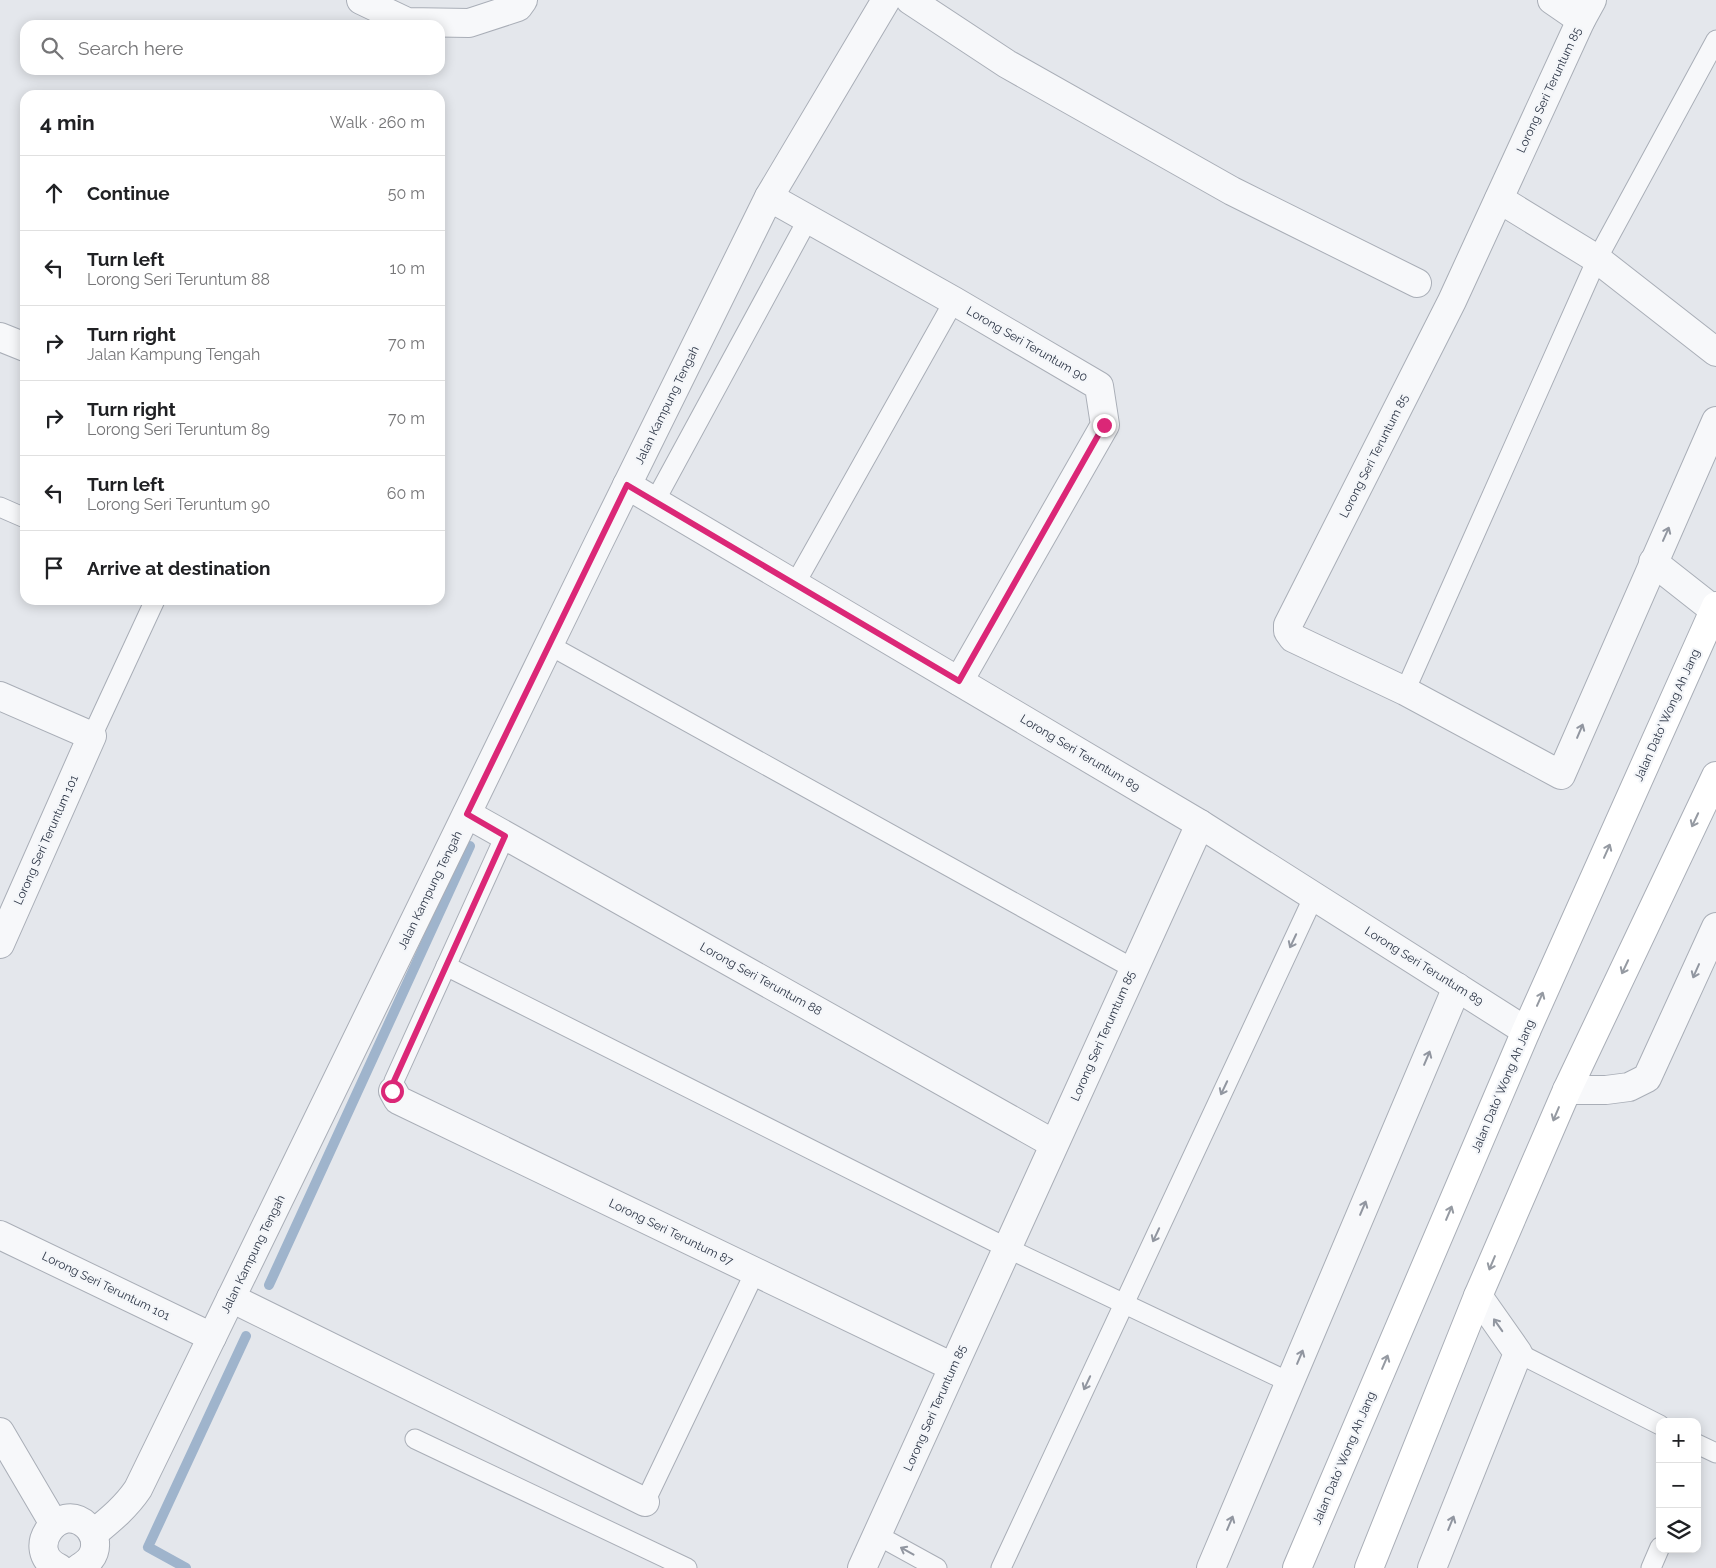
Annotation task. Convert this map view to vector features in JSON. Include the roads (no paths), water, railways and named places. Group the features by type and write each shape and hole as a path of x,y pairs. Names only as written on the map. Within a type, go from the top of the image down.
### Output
{"main road":[{"name":"Jalan Dato' Wong Ah Jang","path":"1297,1568 1526,1031 1715,608"},
{"path":"1369,1568 1478,1296 1566,1090 1716,776"}],"street":[{"path":"361,0 403,20"},
{"path":"445,23 469,23 518,7 523,0"},
{"name":"Jalan Kampung Tengah","path":"94,1557 119,1513 138,1489 769,197 886,0"},
{"path":"910,0 1007,64 1223,186 1417,283"},
{"path":"1552,0 1587,10"},
{"name":"Lorong Seri Teruntum 85","path":"1587,10 1452,301 1288,625 1288,631 1293,638 1405,691 1561,775 1654,562"},
{"name":"Lorong Seri Teruntum 90","path":"769,197 954,301 1099,386 1104,425 959,681"},
{"path":"1498,199 1597,259 1716,352"},
{"path":"0,336 20,345"},
{"path":"1715,608 1654,562 1716,421"},
{"name":"Lorong Seri Teruntum 89","path":"627,485 1200,824 1526,1031"},
{"path":"0,696 92,736"},
{"name":"Lorong Seri Teruntum 101","path":"0,944 92,736"},
{"name":"Lorong Seri Teruntum 88","path":"467,814 1054,1144"},
{"name":"Lorong Seri Terumtum 85","path":"1007,1248 1200,824"},
{"path":"1566,1090 1606,1090 1629,1087 1647,1078 1714,935"},
{"path":"1211,1568 1457,987"},
{"name":"Lorong Seri Teruntum 87","path":"392,1091 398,1100 953,1367"},
{"name":"Lorong Seri Teruntum 101","path":"0,1235 212,1337"},
{"name":"Lorong Seri Teruntum 85","path":"862,1568 1007,1248"},
{"path":"1432,1568 1518,1354 1478,1296"},
{"path":"231,1298 645,1502"},
{"path":"0,1432 54,1524"},
{"path":"59,1568 49,1560 43,1545 44,1537 48,1530 61,1520 76,1519 89,1528 94,1557"}],"lane":[{"path":"1405,691 1597,259 1716,40"},
{"path":"655,501 808,218"},
{"path":"795,584 954,301"},
{"path":"0,507 20,516"},
{"path":"92,736 153,605"},
{"path":"549,645 1134,969"},
{"path":"392,1091 394,1081 505,836"},
{"path":"1001,1568 1314,896"},
{"path":"446,966 1007,1248 1289,1382"},
{"path":"645,1502 755,1272"},
{"path":"1518,1354 1656,1423"},
{"path":"415,1439 688,1568"},
{"path":"877,1535 937,1568"},
{"path":"1651,1568 1657,1553"}],"waterway":[{"path":"269,1285 470,846"},
{"path":"186,1568 148,1547 246,1336"}]}
